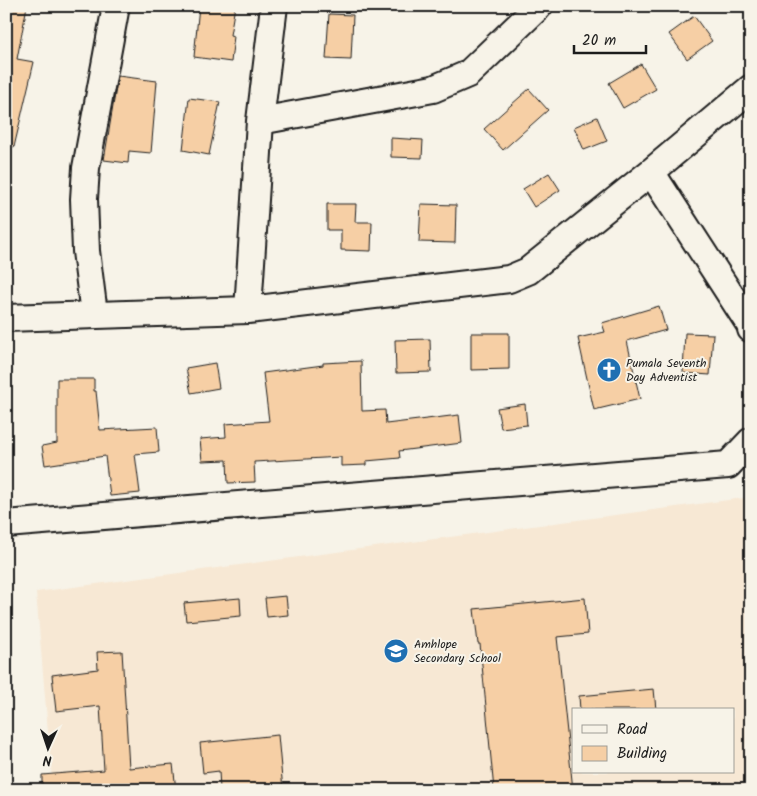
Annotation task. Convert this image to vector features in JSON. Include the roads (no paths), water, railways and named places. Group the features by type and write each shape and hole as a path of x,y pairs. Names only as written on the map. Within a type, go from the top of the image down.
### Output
{"street":[{"path":"94,314 86,251 84,199 86,168 116,6"},
{"path":"248,310 260,121 274,6"},
{"path":"260,121 433,89 468,74 539,6"},
{"path":"6,318 248,310 509,279 528,271 751,88"},
{"path":"651,172 751,329"},
{"path":"6,524 728,465 751,441"}],"place":[{"name":"Pumala Seventh Day Adventist","path":"609,370"},
{"name":"Amhlope Secondary School","path":"396,651"}]}
